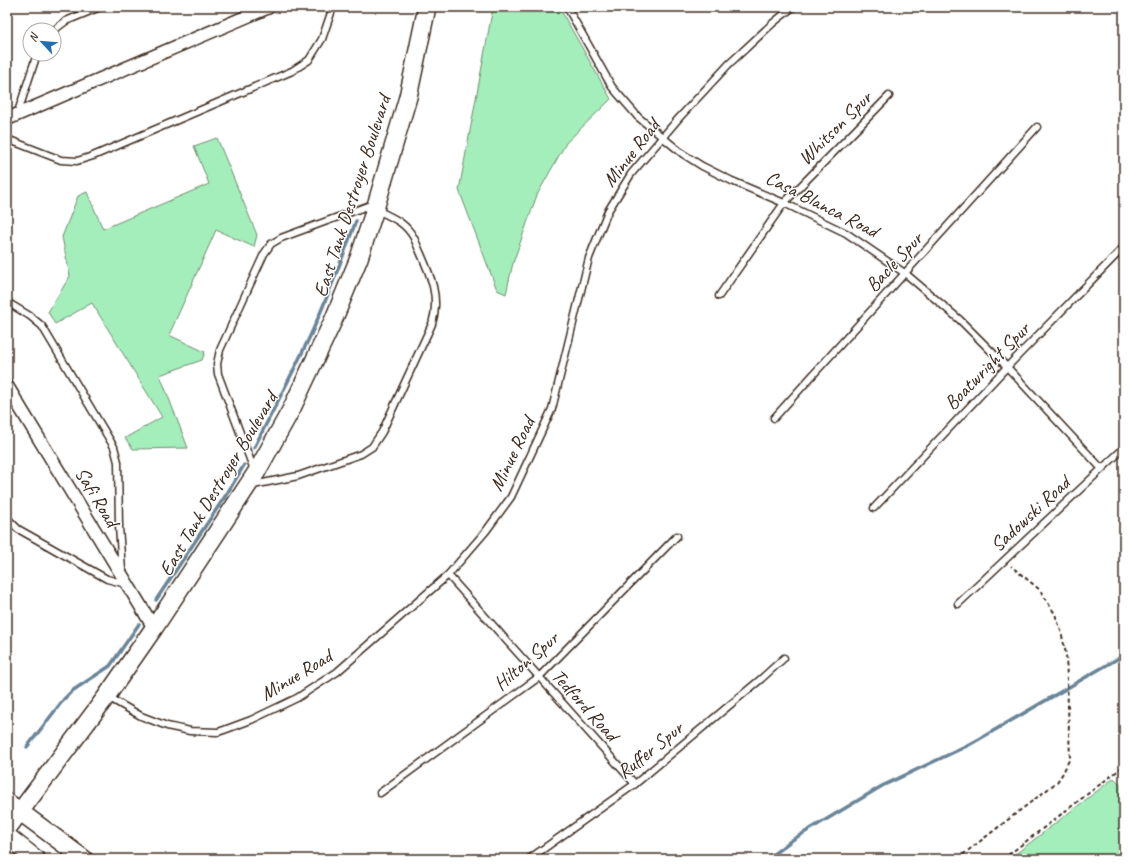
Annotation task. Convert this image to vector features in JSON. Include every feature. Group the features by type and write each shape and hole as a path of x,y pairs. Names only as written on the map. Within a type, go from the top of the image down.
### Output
{"street":[{"path":"12,117 269,7"},
{"name":"East Tank Destroyer Boulevard","path":"7,829 13,807 106,697 154,628 251,480 291,410 334,321 359,258 408,97 427,7"},
{"name":"Safi Road","path":"7,386 154,628"},
{"path":"13,807 84,859"},
{"path":"7,836 36,859"}],"lane":[{"path":"62,24 100,7"},
{"path":"7,139 61,160 77,161 93,156 292,71 309,60 322,38 333,7"},
{"name":"Casa Blanca Road","path":"567,7 612,87 638,117 683,154 702,166 846,233 906,274 960,320 1007,367 1102,469"},
{"name":"Minue Road","path":"106,697 141,716 167,726 190,731 218,732 251,720 296,698 338,672 448,575 486,531 511,497 552,409 589,258 608,212 631,174 729,64 773,23 793,7"},
{"path":"12,117 34,62"},
{"name":"Whitson Spur","path":"719,296 784,203 889,96"},
{"name":"Bacle Spur","path":"774,418 906,274 1037,127"},
{"path":"376,206 398,220 414,238 433,286 436,300 435,314 432,324 382,432 372,447 361,454 298,476 251,480 218,374 217,364 220,350 264,254 271,244 281,238 376,206"},
{"name":"Boatwright Spur","path":"874,508 1007,367 1124,247"},
{"path":"7,302 30,316 42,326 114,448 118,462 119,526 125,580 107,579 18,529 7,518"},
{"name":"Sadowski Road","path":"958,604 1124,448"},
{"name":"Hilton Spur","path":"380,793 539,677 677,536"},
{"name":"Tedford Road","path":"448,575 635,784"},
{"name":"Ruffer Spur","path":"529,859 635,784 761,680 784,658"}],"path":[{"path":"957,859 1057,782 1070,758 1067,667 1061,631 1055,614 1040,590 1005,560"},
{"path":"1003,859 1124,766"}],"green space":[{"path":"493,7 559,7 611,99 566,143 537,195 513,263 506,294 497,290 459,190"},
{"path":"217,138 257,235 254,247 216,230 169,335 205,352 202,360 160,375 188,448 133,449 125,438 162,417 92,303 55,324 48,312 70,276 62,237 78,196 87,192 103,229 209,184 194,146"},
{"path":"1114,778 1124,788 1124,859 1009,859"}],"waterway":[{"path":"254,448 311,334 356,221"},
{"path":"156,600 228,492 244,465"},
{"path":"27,747 64,699 72,691 110,666 139,624"},
{"path":"767,859 792,840 882,786 969,745 1124,655"}]}
